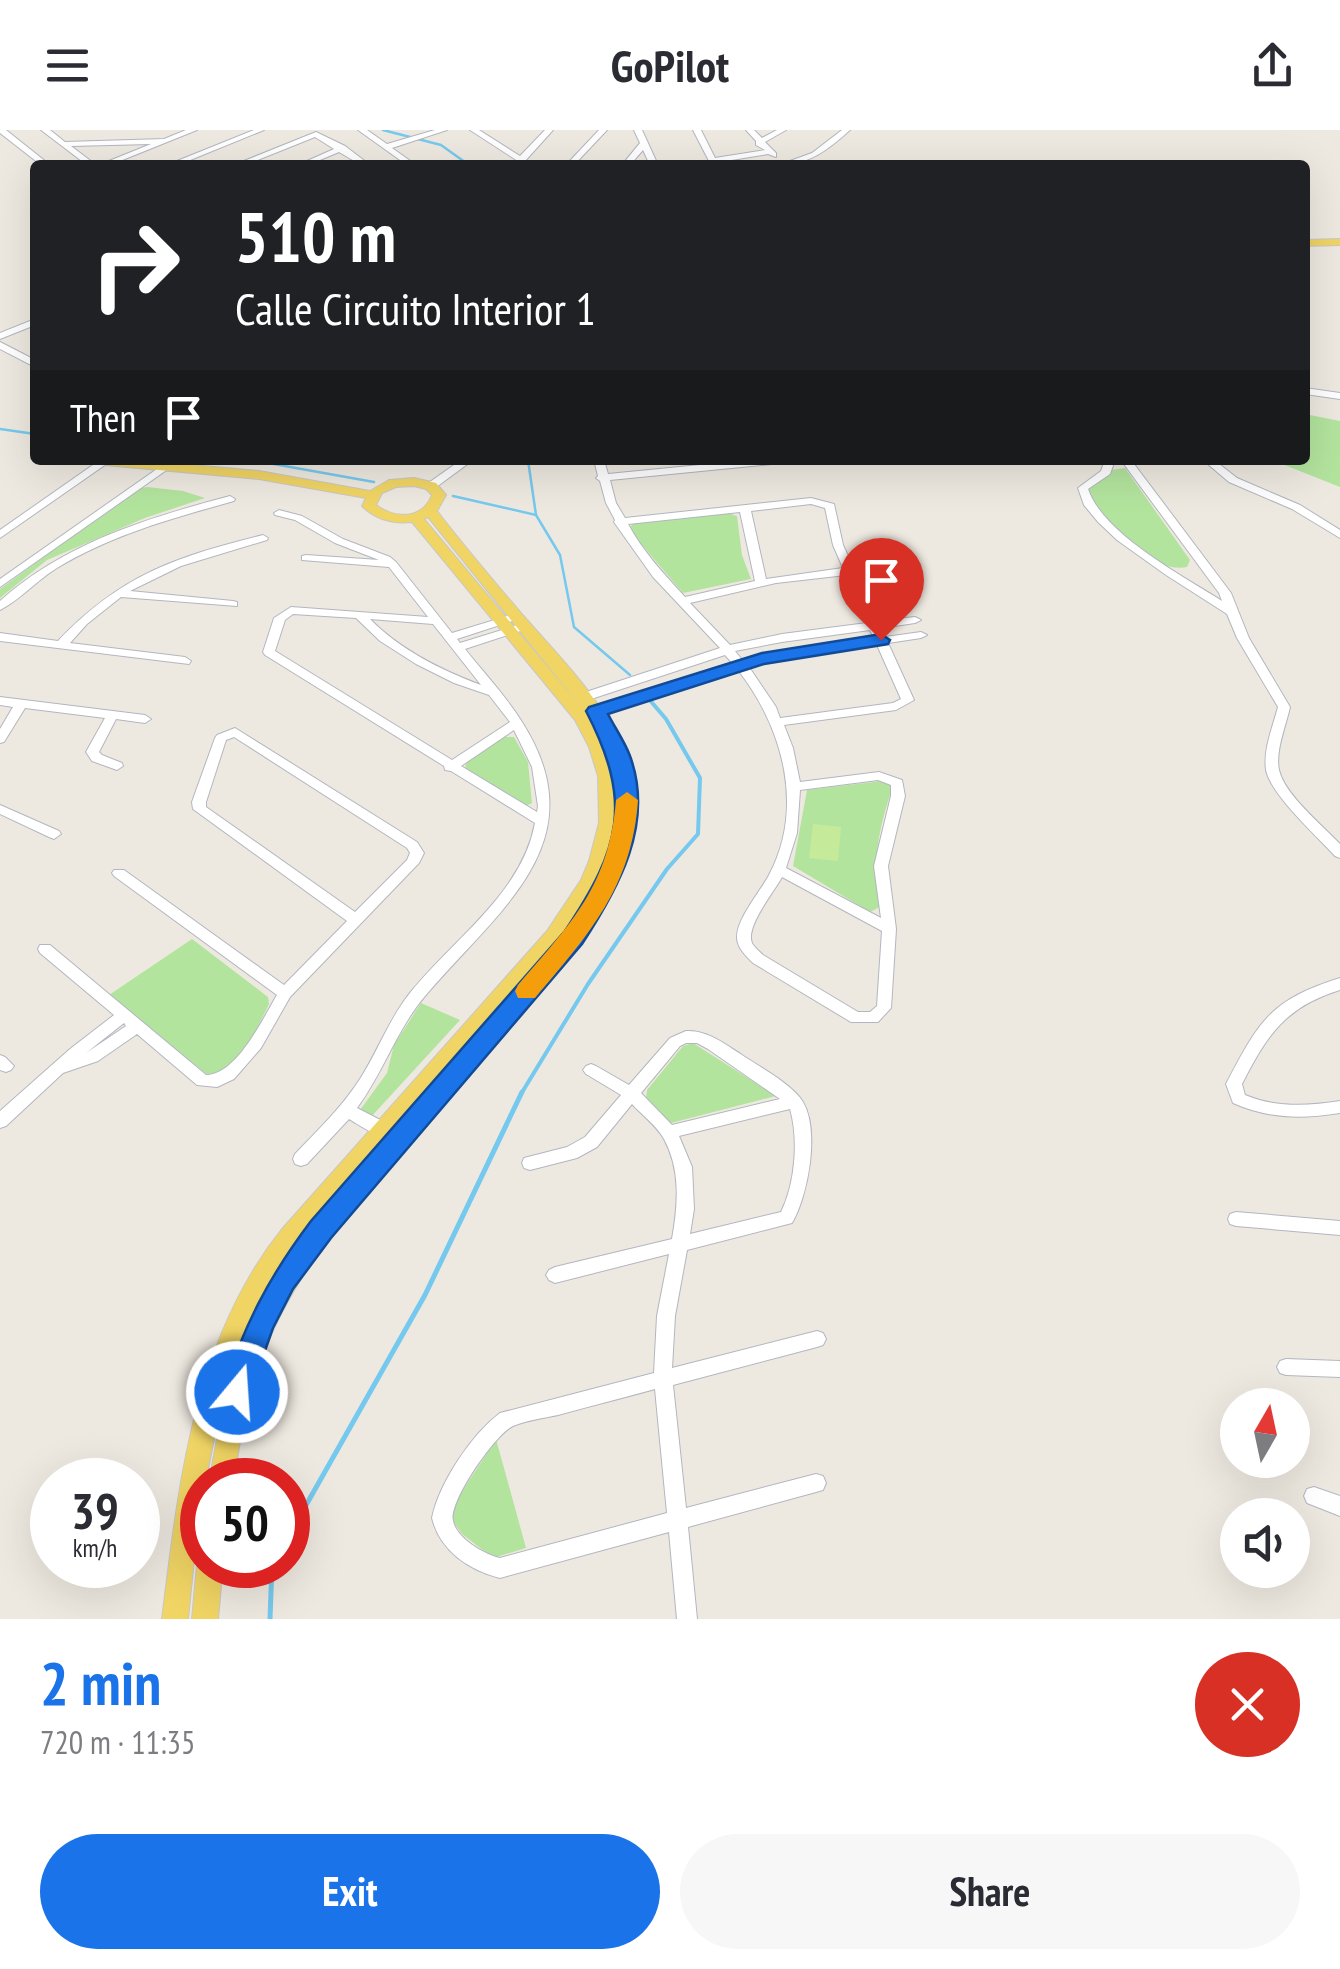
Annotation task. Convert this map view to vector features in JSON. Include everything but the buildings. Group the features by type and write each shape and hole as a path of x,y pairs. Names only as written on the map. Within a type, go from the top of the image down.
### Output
{"main road":[{"path":"1310,243 1340,242"},
{"path":"152,465 259,475 372,495 385,486 404,482 431,486 439,501 423,514 397,519 379,514 370,506 372,495"},
{"path":"175,1619 210,1402 230,1337 265,1268 382,1129 590,917 616,866 627,812 624,771 613,740 590,704 514,623 423,514"},
{"path":"225,1458 230,1416 243,1368 283,1280 491,1021 582,894 604,841 609,787 595,740 514,623"},
{"path":"206,1619 208,1588"}],"street":[{"path":"2,130 50,160"},
{"path":"44,130 85,160"},
{"path":"116,160 192,130"},
{"path":"184,160 260,130"},
{"path":"362,130 405,160"},
{"path":"383,145 444,130"},
{"path":"478,132 492,130"},
{"path":"527,160 549,130"},
{"path":"575,160 603,130"},
{"path":"638,130 652,160"},
{"path":"696,130 714,160"},
{"path":"750,130 778,160"},
{"path":"759,143 782,130"},
{"path":"801,160 815,156 846,130"},
{"path":"818,160 858,130"},
{"path":"478,132 523,160"},
{"path":"250,160 312,134 322,135 359,160"},
{"path":"62,144 164,141"},
{"path":"630,160 644,144"},
{"path":"314,160 342,148"},
{"path":"726,160 769,152"},
{"path":"56,160 77,154"},
{"path":"0,336 30,324"},
{"path":"0,346 30,361"},
{"path":"14,353 30,352"},
{"path":"1310,392 1340,396"},
{"path":"0,535 100,465"},
{"path":"431,486 461,465"},
{"path":"599,465 619,522 643,558 743,664 778,722 787,748 794,814 780,870 744,931 744,940 758,959 856,1018 873,1018 884,1008 889,929 881,866 898,796 897,783 879,776 793,787"},
{"path":"601,478 731,465"},
{"path":"1108,465 1106,472 1084,485 1084,498 1114,531 1231,612"},
{"path":"1130,465 1226,594 1231,612 1282,700 1283,716 1272,757 1276,781 1340,853"},
{"path":"1214,465 1233,480 1296,508 1340,534"},
{"path":"0,584 164,466"},
{"path":"0,606 42,572 88,546 133,527 230,498"},
{"path":"619,522 826,503 850,571 906,702 778,722"},
{"path":"744,509 762,583"},
{"path":"279,512 305,517 332,537 374,551 392,564 517,723 541,764 545,780 543,822 521,876 501,905 417,994 347,1110 301,1159"},
{"path":"60,645 91,611 169,565 263,538"},
{"path":"306,558 392,564"},
{"path":"1168,570 1188,570 1202,564"},
{"path":"683,600 762,583 850,571"},
{"path":"116,593 233,604"},
{"path":"436,621 286,612 270,644 272,656 543,822"},
{"path":"358,616 377,632 450,676 492,692"},
{"path":"590,704 730,649 916,620"},
{"path":"455,642 514,623"},
{"path":"590,704 790,652 921,635"},
{"path":"0,637 185,661"},
{"path":"0,701 145,720"},
{"path":"0,739 21,704"},
{"path":"112,716 92,752 118,766"},
{"path":"450,767 517,723"},
{"path":"45,950 197,1078 217,1081 250,1054 286,993 412,864 415,848 240,732 226,734 200,808 355,919"},
{"path":"0,809 54,834"},
{"path":"780,870 889,929"},
{"path":"118,873 286,993"},
{"path":"1340,984 1311,992 1285,1006 1262,1035 1234,1084 1238,1098 1260,1108 1294,1112 1340,1107"},
{"path":"0,1121 63,1067 93,1057 130,1020"},
{"path":"530,1163 582,1149 604,1130 675,1042 688,1036 705,1040 795,1102 802,1134 796,1203 790,1215 554,1275"},
{"path":"591,1070 633,1095 669,1132 684,1167 687,1189 666,1316 663,1375 687,1619"},
{"path":"669,1132 795,1102"},
{"path":"347,1110 382,1129"},
{"path":"1236,1219 1340,1228"},
{"path":"816,1483 500,1568 483,1564 447,1533 442,1521 444,1506 498,1423 663,1375 817,1338"},
{"path":"1286,1366 1340,1369"},
{"path":"1314,1496 1340,1506"}],"green space":[{"path":"1310,415 1340,421 1340,487 1285,465 1310,465"},
{"path":"1125,468 1190,560 1187,567 1173,567 1142,553 1114,528 1092,500 1085,488 1111,470"},
{"path":"147,487 205,498 145,518 47,560 0,598 0,589 137,489"},
{"path":"728,513 737,516 742,555 751,579 683,593 628,529 633,524"},
{"path":"502,737 514,737 528,762 532,803 526,806 465,770 466,763"},
{"path":"882,781 893,786 878,846 880,907 870,912 793,866 807,790"},
{"path":"813,824 841,827 838,861 809,858"},
{"path":"192,939 268,997 269,1004 238,1056 209,1076 109,995"},
{"path":"421,1003 460,1020 371,1117 360,1110 387,1073 394,1045"},
{"path":"693,1043 776,1096 671,1123 646,1098 647,1090 683,1046"},
{"path":"496,1439 526,1548 493,1558 462,1534 452,1520 454,1504"}],"waterway":[{"path":"383,130 441,145 462,160"},
{"path":"0,429 30,433"},
{"path":"279,465 374,482"},
{"path":"529,465 536,515"},
{"path":"453,496 536,515"},
{"path":"536,515 560,555 574,627 630,675"},
{"path":"521,1094 588,984 667,869 698,834 700,778 666,719 648,698"},
{"path":"310,1498 425,1295 521,1094"},
{"path":"270,1619 271,1588"}],"slow traffic":[{"path":"527,991 574,938 604,891 616,866 627,800"}],"route":[{"path":"237,1392 259,1325 283,1280 321,1230 574,938 604,891 616,866 627,800 620,757 596,711 790,652 881,640"}]}
